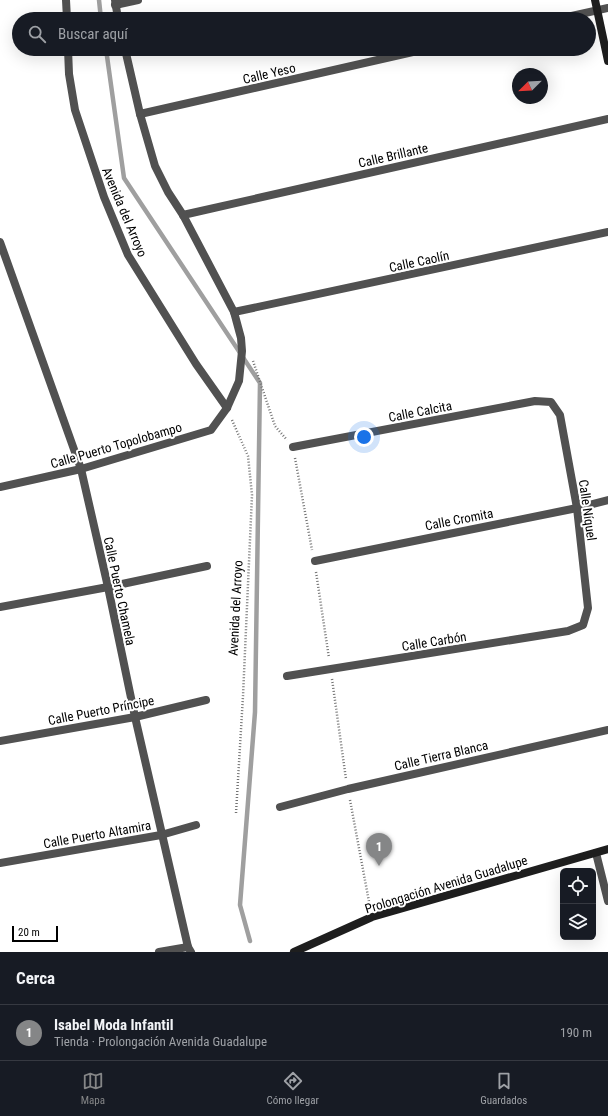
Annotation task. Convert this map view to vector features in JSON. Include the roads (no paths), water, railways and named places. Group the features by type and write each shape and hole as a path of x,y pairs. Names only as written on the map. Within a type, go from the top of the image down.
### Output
{"main road":[{"path":"595,0 608,61"},
{"name":"Prolongación Avenida Guadalupe","path":"294,952 372,917 608,849"}],"street":[{"path":"66,0 66,12"},
{"path":"115,3 138,0"},
{"path":"588,12 608,8"},
{"name":"Avenida del Arroyo","path":"68,56 69,74 75,110 104,197 128,255 196,364 227,408"},
{"path":"127,56 140,114 155,166 234,312 241,338 242,351 239,380 227,408"},
{"name":"Calle Yeso","path":"140,114 395,56"},
{"name":"Calle Brillante","path":"182,215 608,119"},
{"name":"Calle Caolín","path":"234,312 608,232"},
{"name":"Calle Puerto Chamela","path":"0,242 81,469 161,834 189,949"},
{"name":"Calle Calcita","path":"293,447 534,400 551,402"},
{"name":"Calle Níquel","path":"551,402 560,415 577,508 588,608 583,625"},
{"name":"Calle Puerto Topolobampo","path":"0,487 81,469 211,430 227,408"},
{"name":"Calle Cromita","path":"314,561 577,508 608,500"},
{"path":"0,607 108,587 207,566"},
{"name":"Calle Carbón","path":"287,676 568,631 583,625"},
{"name":"Calle Puerto Príncipe","path":"0,741 135,717 206,700"},
{"name":"Calle Tierra Blanca","path":"280,807 348,789 608,730"},
{"name":"Calle Puerto Altamira","path":"0,863 161,834 196,825"},
{"path":"596,853 608,901"},
{"path":"160,952 189,949"}],"waterway":[{"path":"99,0 100,12"},
{"path":"107,56 124,178 260,383 255,712 240,905 250,941"}],"place":[{"name":"Isabel Moda Infantil","path":"379,866"}]}
